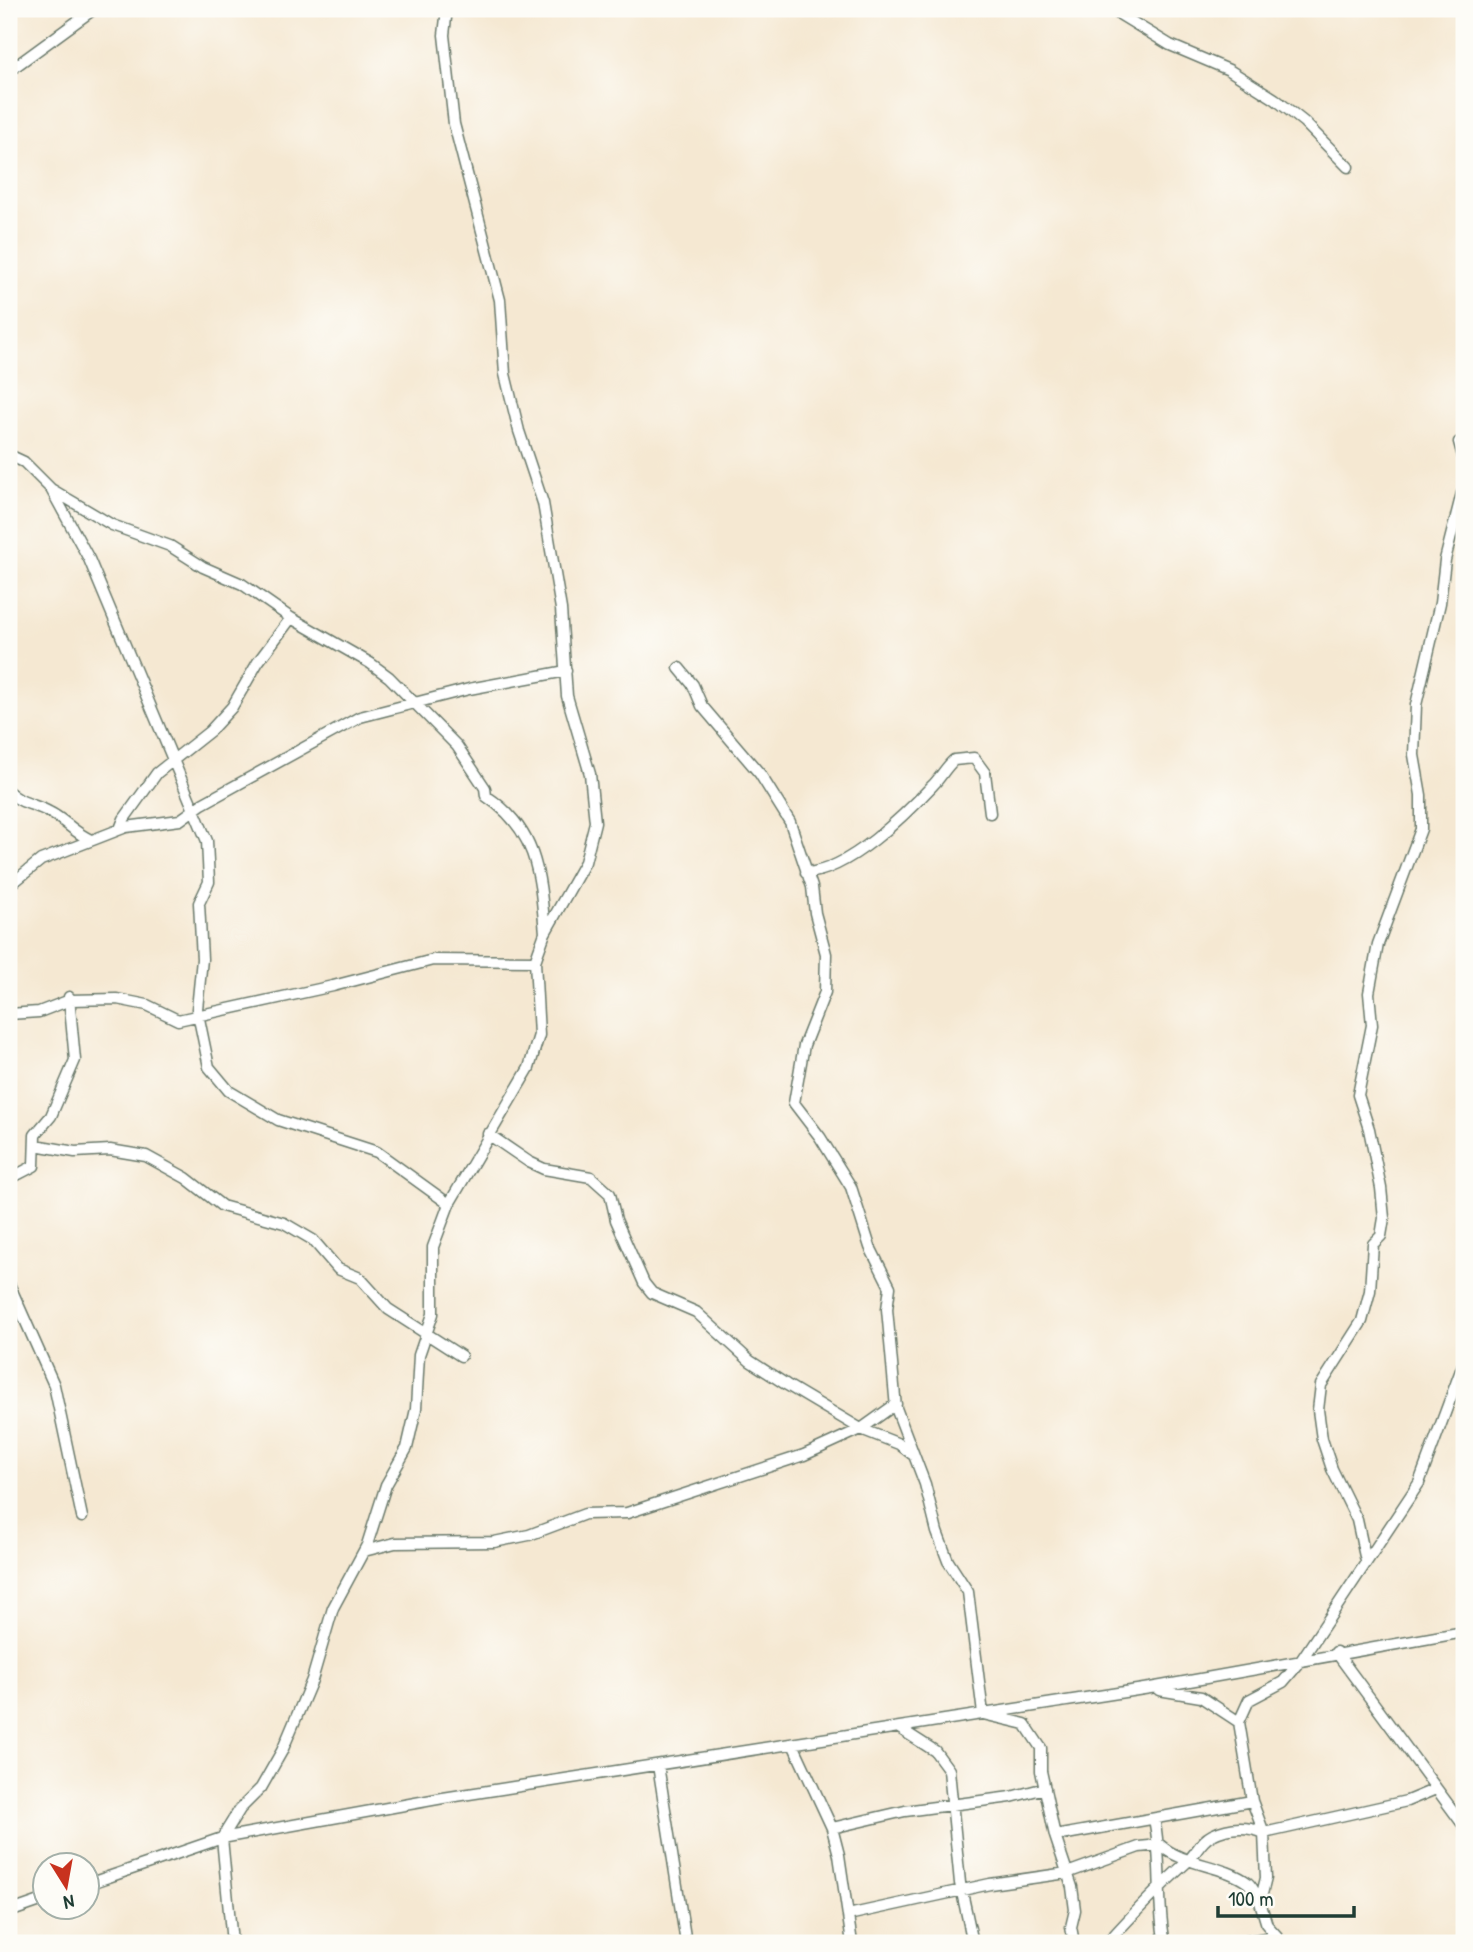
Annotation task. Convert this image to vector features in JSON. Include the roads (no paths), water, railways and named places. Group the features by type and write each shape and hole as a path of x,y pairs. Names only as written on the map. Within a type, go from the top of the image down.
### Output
{"street":[{"path":"9,71 94,9"},
{"path":"232,1943 222,1838 240,1808 261,1788 282,1751 312,1680 333,1608 364,1550 386,1485 412,1433 419,1355 433,1307 433,1247 449,1204 488,1134 523,1082 539,1035 535,961 545,933 585,862 595,822 590,774 570,715 561,609 543,503 519,431 505,374 500,300 454,124 443,35 446,9"},
{"path":"1111,9 1170,45 1229,70 1275,99 1304,122 1348,167"},
{"path":"1459,442 1464,460"},
{"path":"9,455 24,462 51,489 112,525 170,547 242,584 291,618 370,663 389,677 467,758 486,796 509,813 526,835 534,852 545,933"},
{"path":"51,489 89,559 207,841 209,882 199,903 202,959 198,1014 209,1067 229,1091 291,1126 377,1152 449,1204"},
{"path":"1366,1561 1357,1520 1332,1469 1322,1439 1318,1410 1321,1385 1362,1321 1370,1291 1373,1244 1381,1236 1384,1218 1370,1129 1358,1095 1372,1025 1368,993 1378,944 1422,829 1414,755 1416,705 1440,603 1445,560 1462,493"},
{"path":"120,829 149,782 173,759 210,731 232,707 258,662 291,618"},
{"path":"679,668 693,685 702,706 716,726 760,774 790,822 812,887 826,954 825,992 804,1045 794,1103 820,1137 850,1187 870,1247 889,1284 887,1309 896,1404 948,1561 968,1592 983,1714"},
{"path":"9,886 35,864 91,840 120,829 180,820 360,717 490,684 566,671"},
{"path":"806,873 821,873 849,858 901,817 954,760 974,758 985,773 990,813"},
{"path":"9,792 18,801 52,813 74,832 91,840"},
{"path":"812,887 821,873"},
{"path":"9,1013 39,1012 70,999 117,999 147,1005 178,1020 333,986 433,960 535,961"},
{"path":"9,1179 34,1166 35,1135 51,1116 75,1060 70,999"},
{"path":"488,1134 528,1162 544,1169 591,1177 610,1194 616,1220 644,1283 652,1293 696,1312 750,1361 861,1429 899,1444 912,1454"},
{"path":"35,1145 75,1153 110,1150 146,1156 186,1178 222,1206 284,1223 313,1240 338,1269 360,1278 388,1309 461,1356"},
{"path":"9,1284 54,1385 82,1517"},
{"path":"1260,1902 1266,1878 1264,1833 1252,1801 1239,1723 1250,1700 1283,1682 1300,1662 1419,1483 1464,1362"},
{"path":"364,1550 395,1543 494,1542 529,1535 585,1514 627,1513 804,1455 861,1429 896,1404"},
{"path":"102,1879 222,1838 443,1798 1150,1688 1300,1662 1336,1652 1464,1632"},
{"path":"1336,1652 1464,1826"},
{"path":"1150,1688 1201,1697 1239,1723"},
{"path":"983,1714 1025,1724 1041,1748 1045,1788 1055,1836 1075,1910 1071,1927 1073,1943"},
{"path":"899,1728 943,1758 949,1770 962,1892 973,1943"},
{"path":"793,1744 832,1828 852,1943"},
{"path":"658,1765 686,1943"},
{"path":"832,1828 905,1811 951,1807 1045,1788"},
{"path":"1107,1943 1158,1885 1190,1860 1199,1845 1213,1835 1248,1826 1264,1833 1407,1801 1436,1789"},
{"path":"1055,1836 1252,1801"},
{"path":"1154,1819 1160,1845 1158,1885 1165,1943"},
{"path":"848,1915 990,1884 1067,1873 1139,1847 1160,1845 1173,1857 1190,1860 1249,1884 1260,1902 1267,1925 1278,1940"},
{"path":"9,1912 32,1904"},
{"path":"1237,1943 1278,1940"}]}
